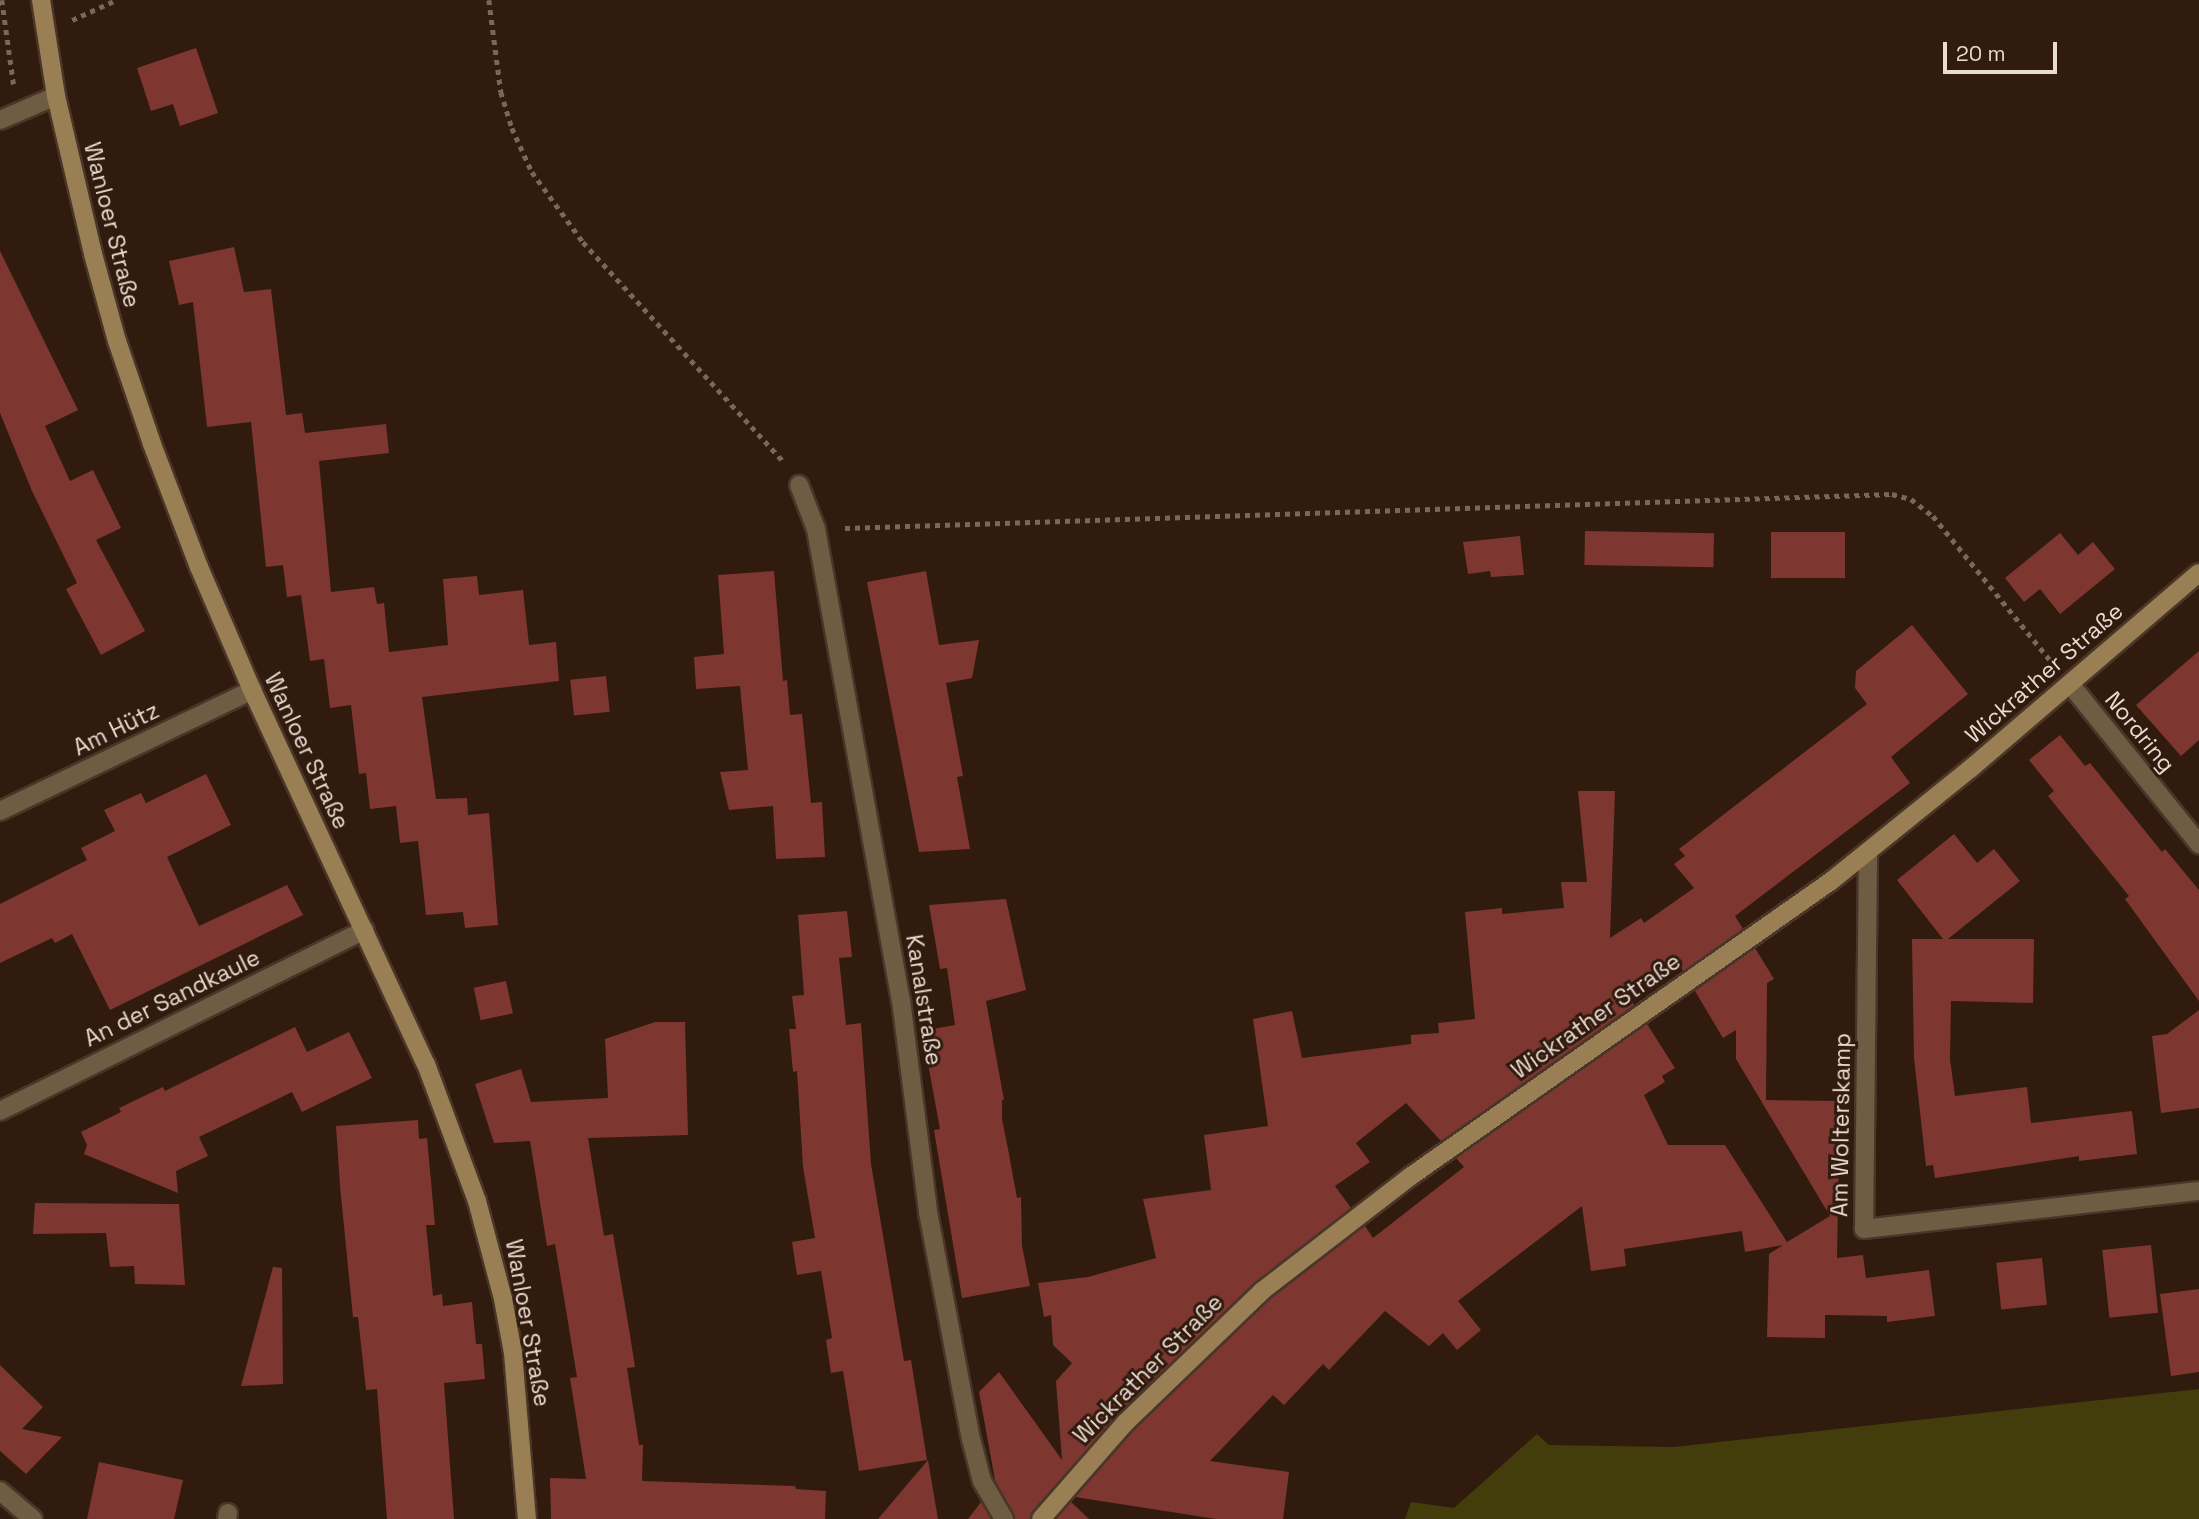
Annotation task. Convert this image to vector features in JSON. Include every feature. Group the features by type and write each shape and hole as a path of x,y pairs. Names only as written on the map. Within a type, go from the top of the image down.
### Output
{"street":[{"name":"Wanloer Straße","path":"41,0 56,96 93,254 117,341 174,505 252,690 445,1108 491,1248 513,1353 527,1519"},
{"path":"0,120 56,96"},
{"name":"Kanalstraße","path":"799,485 816,530 901,1000 928,1212 968,1428 982,1480 989,1497 1004,1519"},
{"name":"Wickrather Straße","path":"1041,1519 1125,1423 1262,1291 1410,1176 1776,922 1868,853 2199,573"},
{"name":"Nordring","path":"2070,684 2199,844"},
{"name":"Am Hütz","path":"0,811 252,690"},
{"name":"Am Wolterskamp","path":"1868,853 1864,1229 2199,1191"},
{"name":"An der Sandkaule","path":"0,1111 365,930"},
{"path":"0,1491 33,1519"}],"path":[{"path":"46,32 116,0"},
{"path":"489,0 501,92 512,128 531,172 583,242 759,433 799,485"},
{"path":"2,3 18,112"},
{"path":"816,530 1892,494 1911,499 1933,516 2070,684"}],"shaded area":[{"path":"2199,1389 2199,1519 1405,1519 1411,1502 1454,1508 1537,1434 1549,1445 1674,1447"}],"building":[{"path":"196,48 218,113 180,126 173,104 151,111 137,68"},
{"path":"234,247 244,292 271,289 286,415 302,413 305,433 386,424 389,453 319,461 331,592 374,587 377,604 384,603 389,652 448,645 443,579 477,576 479,595 523,590 529,645 556,642 559,681 422,697 436,799 467,798 468,815 489,813 498,925 465,928 463,912 426,915 418,841 400,843 396,806 370,809 366,773 359,774 351,705 330,708 324,659 310,661 301,595 287,597 283,565 266,567 251,422 207,427 193,302 179,305 169,261"},
{"path":"0,251 78,410 45,426 70,481 93,470 121,528 96,540 145,631 101,655 66,589 77,583 32,491 0,413"},
{"path":"1585,531 1714,533 1713,567 1584,565"},
{"path":"1771,532 1845,532 1845,578 1771,578"},
{"path":"2060,533 2078,555 2093,542 2115,569 2060,614 2040,589 2024,602 2005,578"},
{"path":"1520,536 1524,575 1491,577 1490,571 1468,574 1463,542"},
{"path":"774,571 783,681 787,680 790,715 802,714 811,803 822,802 825,857 776,859 773,806 729,810 720,772 748,770 740,686 696,689 694,657 724,654 718,575"},
{"path":"926,571 939,645 979,640 972,678 946,683 963,776 957,777 970,849 919,852 867,582"},
{"path":"1912,625 1968,694 1891,757 1910,783 1735,916 1743,929 1683,971 1675,957 1624,990 1634,1005 1441,1141 1406,1103 1356,1143 1370,1162 1335,1186 1351,1208 1254,1283 1117,1415 1032,1512 1030,1519 1015,1519 995,1480 979,1392 999,1372 1062,1460 1056,1381 1072,1363 1053,1345 1051,1315 1044,1317 1038,1283 1088,1277 1156,1258 1143,1199 1211,1190 1204,1135 1268,1126 1253,1019 1292,1011 1302,1058 1411,1044 1411,1035 1439,1033 1438,1023 1475,1019 1465,912 1502,908 1502,914 1564,908 1561,882 1587,882 1578,791 1615,791 1610,938 1641,918 1644,923 1694,888 1674,864 1685,856 1679,849 1867,704 1855,688 1856,671"},
{"path":"2199,651 2199,740 2181,756 2136,705"},
{"path":"606,676 610,712 574,716 570,680"},
{"path":"2060,735 2085,766 2090,763 2162,852 2165,849 2199,890 2199,1001 2125,899 2129,896 2048,796 2054,791 2029,760"},
{"path":"206,774 231,825 167,857 199,926 287,885 303,915 110,1010 72,934 55,943 52,938 0,963 0,904 87,860 81,848 115,831 104,810 141,793 146,803"},
{"path":"1954,834 1977,863 1994,849 2020,881 1948,939 2034,939 2033,1003 1951,1001 1950,1059 1955,1096 2027,1087 2031,1123 2132,1111 2137,1154 2079,1161 2079,1156 1935,1178 1933,1165 1926,1166 1914,1058 1912,939 1943,939 1897,880"},
{"path":"1006,899 1026,990 986,1001 1004,1100 1002,1119 1017,1198 1021,1197 1022,1246 1030,1286 962,1298 934,1130 940,1129 922,1031 955,1025 947,968 940,969 929,905"},
{"path":"847,911 852,957 839,958 846,1025 861,1023 871,1164 904,1361 911,1360 927,1460 859,1471 843,1371 831,1373 826,1340 832,1338 821,1271 797,1275 792,1242 815,1238 803,1167 797,1071 793,1072 789,1029 796,1029 792,996 804,995 798,915"},
{"path":"1755,948 1774,979 1767,983 1766,1100 1840,1101 1837,1258 1863,1255 1866,1278 1929,1270 1935,1316 1887,1322 1887,1316 1825,1315 1825,1338 1767,1337 1769,1254 1783,1245 1745,1252 1742,1231 1624,1249 1626,1266 1591,1271 1582,1206 1458,1301 1481,1330 1457,1350 1443,1333 1429,1346 1385,1311 1329,1370 1323,1364 1284,1405 1273,1395 1210,1461 1289,1472 1283,1519 1216,1519 1075,1497 1133,1431 1269,1300 1365,1226 1373,1238 1464,1167 1456,1158 1647,1024 1675,1068 1662,1076 1665,1082 1644,1095 1668,1145 1725,1145 1787,1242 1830,1216 1736,1059 1736,1030 1723,1038 1695,991"},
{"path":"506,981 513,1013 481,1020 474,988"},
{"path":"2199,1010 2199,1108 2161,1113 2152,1036 2167,1034"},
{"path":"655,1022 685,1022 688,1135 588,1138 604,1236 613,1234 630,1335 635,1367 627,1368 639,1445 643,1445 642,1481 795,1486 796,1489 826,1491 825,1519 551,1519 550,1478 586,1479 570,1378 577,1377 555,1244 547,1246 530,1141 494,1143 475,1084 521,1069 531,1102 608,1098 605,1039"},
{"path":"295,1027 307,1052 349,1032 372,1078 302,1112 292,1092 199,1137 208,1156 176,1171 178,1193 84,1154 87,1145 81,1132 121,1112 119,1108 163,1087 165,1091"},
{"path":"418,1120 419,1139 427,1138 435,1225 426,1225 433,1296 442,1294 443,1306 472,1302 476,1344 482,1344 485,1379 444,1383 454,1519 387,1519 377,1389 366,1390 358,1317 353,1317 340,1186 336,1126"},
{"path":"35,1203 179,1204 185,1285 135,1284 134,1266 110,1267 106,1233 33,1234"},
{"path":"2151,1245 2158,1313 2109,1318 2102,1250"},
{"path":"2042,1258 2047,1305 2001,1310 1996,1263"},
{"path":"273,1267 282,1268 283,1384 241,1386"},
{"path":"2199,1289 2199,1372 2171,1376 2160,1294"},
{"path":"0,1365 43,1407 22,1429 62,1437 26,1474 0,1451"},
{"path":"928,1460 938,1519 878,1519 905,1487"},
{"path":"99,1462 183,1480 174,1519 87,1519"},
{"path":"981,1502 991,1519 968,1519"},
{"path":"1071,1502 1089,1519 1056,1519"}]}
